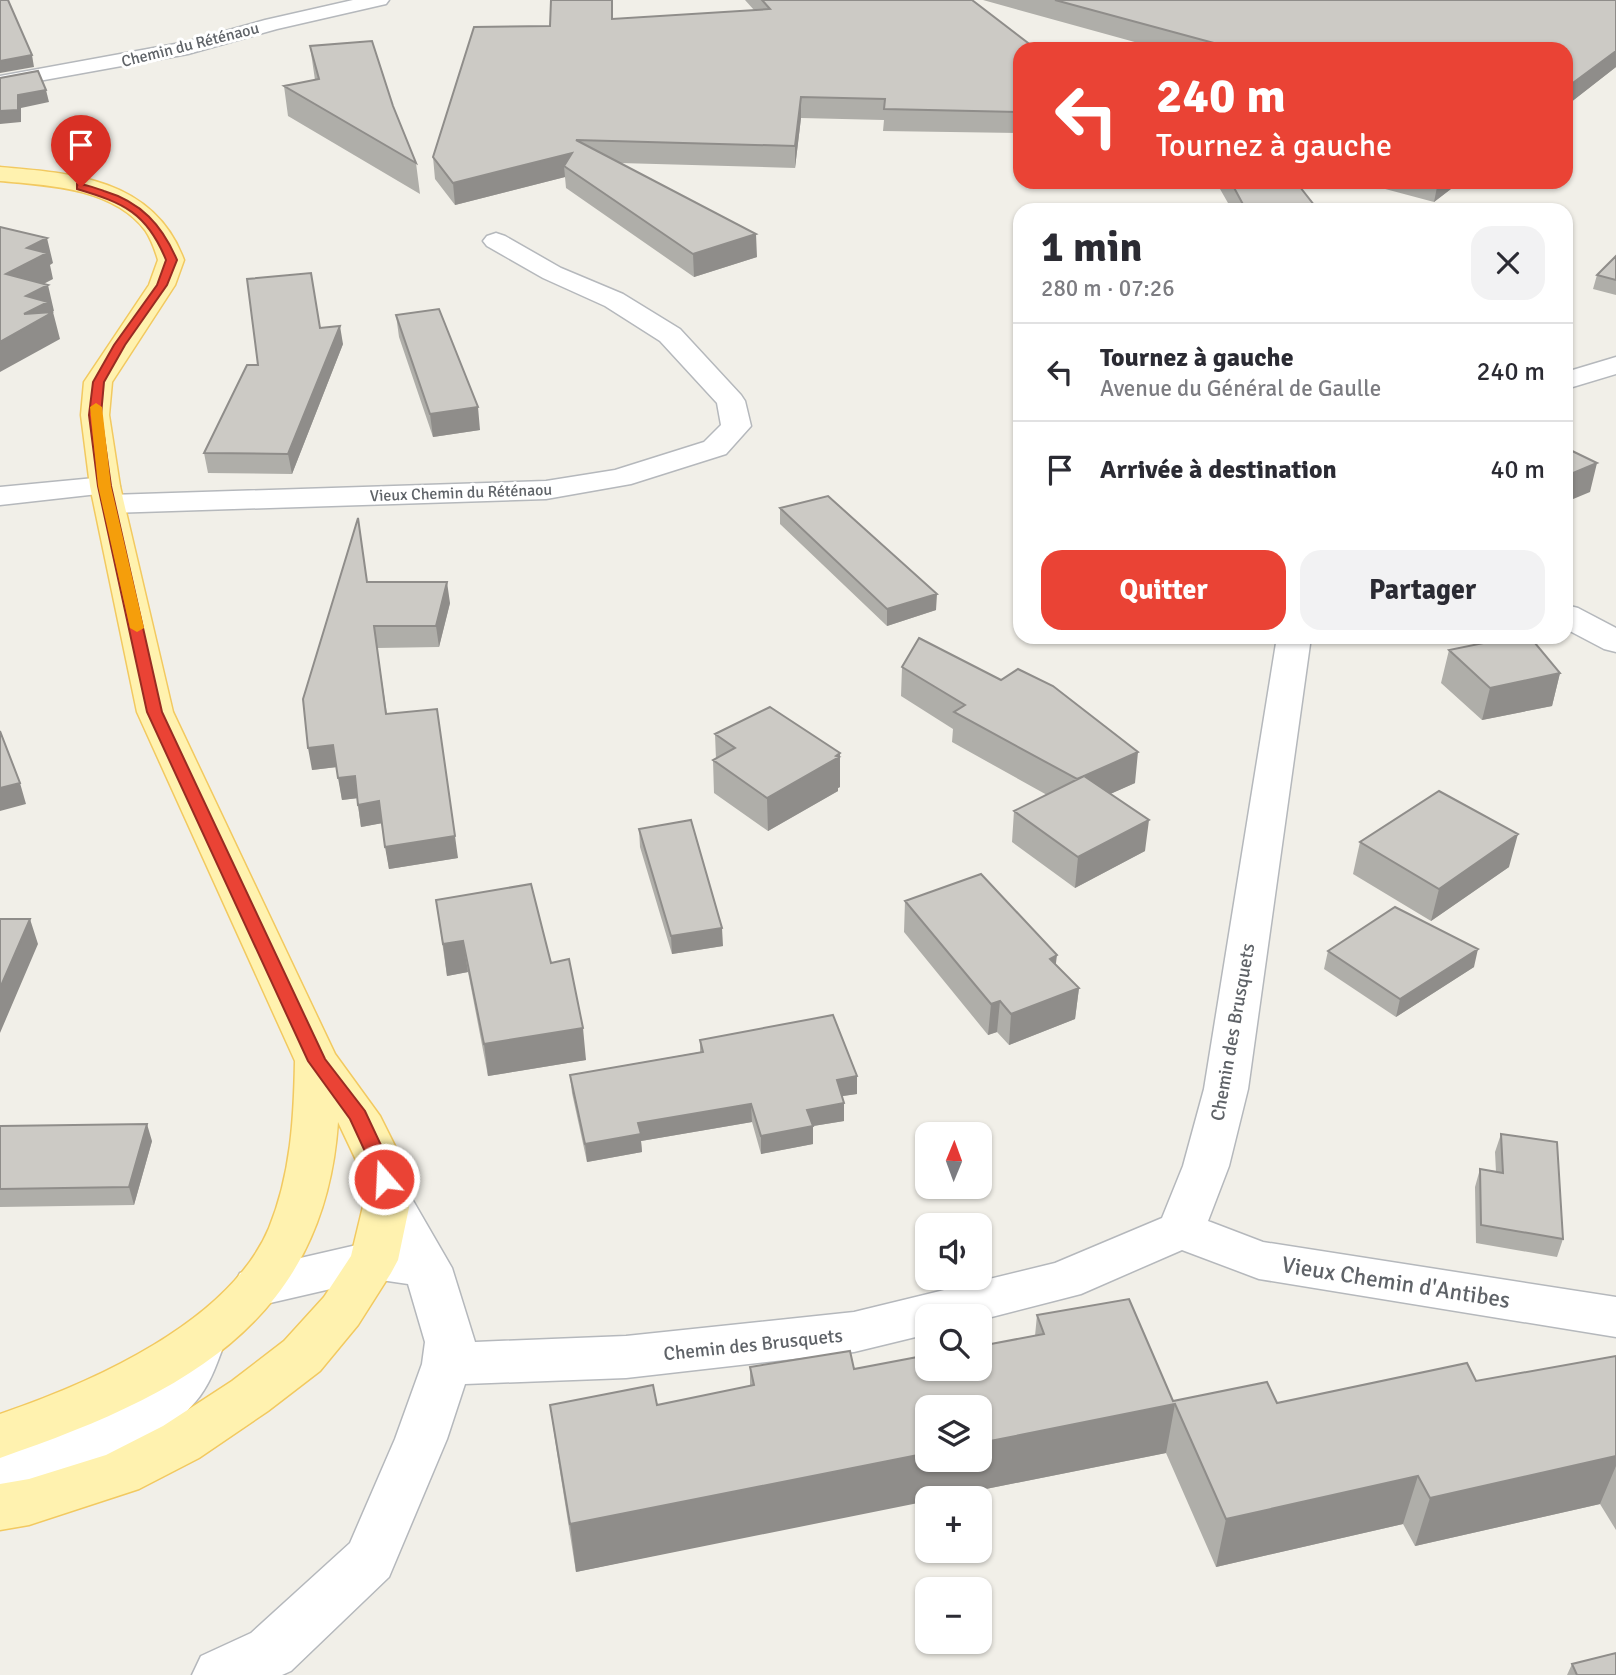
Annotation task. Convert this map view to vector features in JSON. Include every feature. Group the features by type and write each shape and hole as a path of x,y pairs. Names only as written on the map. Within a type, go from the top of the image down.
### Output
{"main road":[{"path":"0,174 67,183 120,199 153,223 171,260 162,285 120,345 99,382 95,415 107,495 155,712 317,1061 358,1116 379,1160 388,1198 374,1261 341,1311 302,1356 250,1396 181,1442 120,1473 29,1502 0,1507"},
{"path":"0,1436 93,1403 151,1373 200,1342 237,1311 257,1287 286,1241 307,1186 317,1128 317,1061"}],"street":[{"name":"Chemin du Réténaou","path":"0,82 188,48 272,24 379,0"},
{"name":"Vieux Chemin du Réténaou","path":"0,496 546,490 620,478 715,448 736,426 731,401 670,335 614,300 552,273 496,241"},
{"path":"1573,380 1616,366"},
{"path":"1573,619 1616,642"},
{"name":"Chemin des Brusquets","path":"447,1364 626,1357 854,1332 1064,1280 1181,1230 1206,1167 1226,1088 1293,644"},
{"path":"221,1675 271,1652 370,1560 421,1439 447,1364 450,1342 428,1268 388,1198"},
{"name":"Vieux Chemin d'Antibes","path":"1181,1230 1259,1260 1616,1317"},
{"path":"257,1287 374,1261 428,1268"},
{"path":"0,1473 74,1448 151,1412 182,1381 200,1342"}],"building":[{"path":"0,0 8,0 32,55 0,61"},
{"path":"551,0 612,0 612,19 770,9 762,0 972,0 1027,42 1013,42 1013,112 884,109 885,99 801,97 795,146 576,140 756,234 693,254 564,166 572,153 453,183 433,157 474,27 550,26"},
{"path":"1055,0 1616,0 1616,51 1573,83 1573,42 1210,42"},
{"path":"372,41 393,106 416,163 284,86 319,79 310,46"},
{"path":"38,71 46,90 18,95 18,110 0,111 0,78"},
{"path":"1235,189 1302,189 1312,203 1242,203"},
{"path":"0,227 47,238 27,248 47,253 6,274 48,285 26,296 48,302 24,314 53,312 0,342"},
{"path":"1616,256 1616,280 1597,275"},
{"path":"311,273 320,328 340,326 288,454 204,453 247,365 258,365 247,279"},
{"path":"439,309 478,407 430,414 396,315"},
{"path":"1573,451 1597,463 1573,473"},
{"path":"828,496 937,594 887,609 780,508"},
{"path":"358,518 367,582 447,582 436,626 374,626 386,714 437,709 455,836 385,847 379,801 358,805 355,776 338,778 333,745 308,748 303,699"},
{"path":"919,638 1001,680 1018,669 1053,686 1138,752 1077,779 954,712 965,705 902,667"},
{"path":"1479,644 1536,644 1560,673 1490,688 1449,650"},
{"path":"770,707 840,753 836,756 839,757 767,798 713,760 735,748 715,734"},
{"path":"0,731 20,783 0,788"},
{"path":"1084,776 1149,820 1078,857 1014,811"},
{"path":"1439,791 1518,834 1439,889 1360,842"},
{"path":"691,820 722,928 671,936 639,829"},
{"path":"981,874 1057,955 1050,959 1079,988 1011,1014 1000,1001 991,1004 905,901"},
{"path":"531,884 551,963 569,959 583,1028 484,1044 463,941 443,944 436,900"},
{"path":"1395,907 1478,949 1400,999 1328,951"},
{"path":"0,919 30,919 0,988"},
{"path":"833,1015 857,1076 837,1080 844,1103 807,1110 813,1126 761,1136 751,1104 638,1123 641,1134 585,1144 570,1075 703,1052 700,1040"},
{"path":"147,1124 129,1187 0,1189 0,1126"},
{"path":"1501,1134 1557,1142 1563,1239 1481,1225 1480,1169 1503,1173"},
{"path":"1129,1299 1173,1401 1267,1382 1277,1403 1467,1363 1476,1381 1616,1356 1616,1456 1430,1498 1418,1476 1226,1519 1175,1404 992,1441 992,1395 915,1395 915,1456 570,1524 550,1405 653,1385 657,1405 754,1385 750,1367 850,1351 854,1369 915,1357 915,1381 992,1381 992,1344 1044,1334 1037,1315"},
{"path":"1616,1653 1616,1675 1577,1675 1572,1664"}],"slow traffic":[{"path":"96,407 105,486 137,628"}],"route":[{"path":"81,187 120,199 140,211 153,223 162,237 171,260 162,285 120,345 99,382 95,415 105,486 155,712 317,1061 358,1116 379,1160 384,1179"}]}
